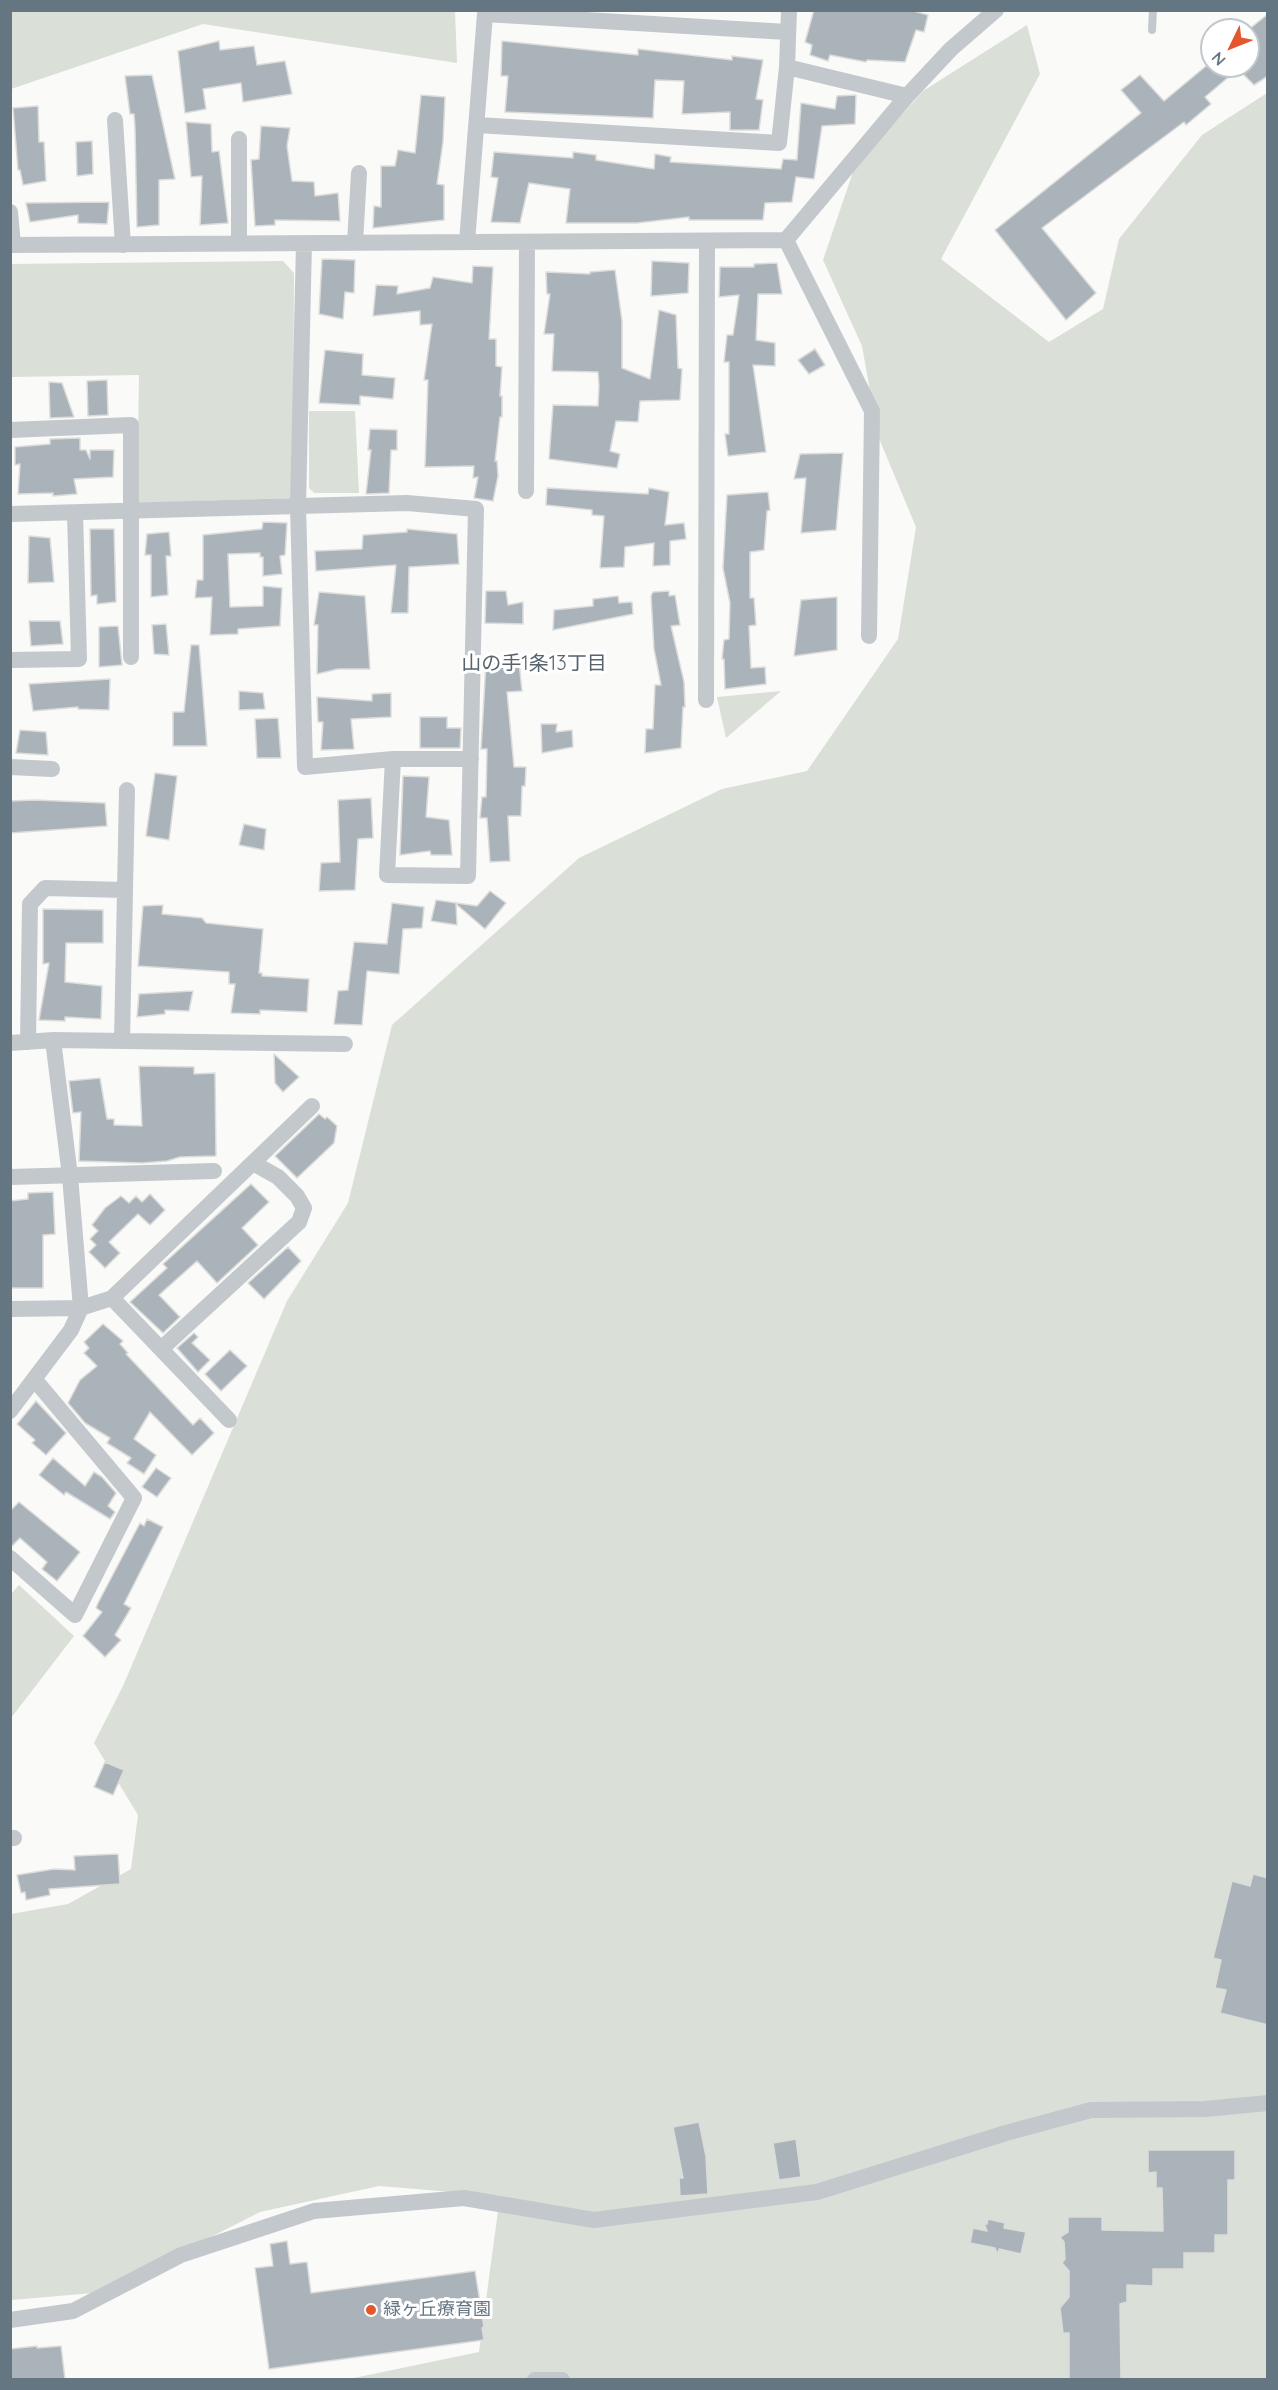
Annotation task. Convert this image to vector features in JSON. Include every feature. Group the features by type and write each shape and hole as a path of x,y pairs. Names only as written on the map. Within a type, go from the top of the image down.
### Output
{"street":[{"path":"477,125 779,143 787,67 789,10"},
{"path":"10,212 12,245 786,240 907,96 951,49 996,10"},
{"path":"467,242 485,14 516,14 788,33"},
{"path":"787,67 907,96"},
{"path":"115,120 123,245"},
{"path":"239,139 239,244"},
{"path":"355,243 359,173"},
{"path":"786,240 872,411 869,636"},
{"path":"706,700 707,241"},
{"path":"526,491 527,242"},
{"path":"304,243 298,506 305,767 393,759 471,759"},
{"path":"10,430 131,425 129,510 131,657"},
{"path":"10,514 407,503 476,509 468,876 387,875 393,759"},
{"path":"10,660 79,659 75,513"},
{"path":"10,768 52,769"},
{"path":"122,1041 128,790"},
{"path":"28,1042 30,904 45,888 125,890"},
{"path":"10,1411 71,1330 81,1308 70,1176 53,1040"},
{"path":"10,1043 53,1040 345,1044"},
{"path":"10,1309 81,1308 112,1298 312,1106"},
{"path":"161,1349 299,1222 304,1208 297,1196 278,1177 252,1163"},
{"path":"10,1177 214,1171"},
{"path":"112,1298 229,1420"},
{"path":"10,1558 75,1615 134,1498 34,1380"},
{"path":"10,2320 73,2311 181,2255 314,2211 464,2198 594,2220 817,2192 1006,2133 1091,2110 1205,2109 1268,2103"},
{"path":"536,2379 562,2379"}],"lane":[{"path":"1152,30 1153,10"}],"shaded area":[{"path":"10,11 455,11 457,63 203,24 11,89"},
{"path":"1027,25 1040,74 941,259 1049,342 1103,309 1119,239 1202,135 1267,93 1267,2379 349,2379 479,2352 500,2196 379,2186 260,2212 205,2240 117,2291 11,2300 11,1914 68,1904 131,1869 138,1815 94,1743 123,1686 287,1301 348,1203 392,1025 579,858 722,789 807,771 898,639 916,527 878,436 862,346 823,260 854,169 923,91"},
{"path":"283,261 294,273 293,498 137,503 139,375 11,377 10,264"},
{"path":"309,411 355,411 359,493 314,493 309,488"},
{"path":"781,691 726,738 717,697"},
{"path":"19,1585 74,1636 11,1718 11,1594"}],"building":[{"path":"814,10 910,10 928,15 924,32 916,30 905,62 867,60 866,62 830,55 828,61 810,55 812,45 805,42"},
{"path":"1268,14 1268,76 1254,85 1247,78 1260,78 1260,20"},
{"path":"219,41 220,50 254,46 257,65 285,61 292,94 243,102 241,83 203,89 206,109 185,113 178,51"},
{"path":"502,41 638,55 638,49 732,60 732,56 763,60 756,99 763,100 759,130 730,130 730,112 682,114 684,81 655,80 653,118 505,112 508,76 501,76"},
{"path":"1200,71 1200,78 1227,78 1205,97 1211,104 1186,125 1184,122 1042,228 1096,293 1066,320 995,230 1141,113 1121,90 1140,75 1164,101"},
{"path":"152,75 175,179 159,180 159,225 137,227 134,114 130,114 125,76"},
{"path":"421,95 445,97 443,142 437,184 444,185 444,220 373,228 374,206 381,207 381,166 395,166 398,150 415,153"},
{"path":"856,95 855,124 822,126 814,179 796,177 792,202 765,203 763,220 689,220 689,217 637,223 566,223 570,189 529,183 520,223 491,222 498,178 491,177 494,152 573,158 573,152 596,155 596,160 654,169 655,154 671,157 670,162 781,169 783,159 797,160 801,103 835,109 837,96"},
{"path":"38,106 39,142 44,142 46,181 23,185 20,170 18,170 13,108"},
{"path":"186,122 211,124 212,152 219,151 228,223 200,225 202,176 191,177"},
{"path":"261,126 290,128 287,146 292,181 314,182 315,196 338,193 340,221 275,220 275,225 255,226 251,160 259,159"},
{"path":"92,141 93,174 77,176 76,142"},
{"path":"109,202 107,224 78,223 78,215 30,222 26,203"},
{"path":"322,259 355,260 354,293 345,292 343,319 319,314"},
{"path":"652,261 689,263 688,293 651,296"},
{"path":"777,263 782,294 758,294 756,340 775,343 775,366 753,365 766,452 728,456 725,434 729,434 729,362 724,362 727,335 733,335 739,295 719,297 720,267 754,267 754,264"},
{"path":"473,266 493,267 489,339 496,339 496,366 502,367 500,396 502,396 502,417 500,417 495,461 497,461 498,476 493,501 474,498 478,477 473,478 474,466 425,467 428,380 424,380 432,324 420,325 420,311 373,316 376,285 398,286 397,294 430,288 433,277 472,283"},
{"path":"615,270 622,321 622,368 650,379 659,310 676,315 678,368 682,369 680,400 640,401 638,422 616,421 610,451 620,454 617,468 549,459 553,405 598,406 599,386 598,372 552,371 554,334 544,334 550,294 547,294 546,272 590,274 590,272"},
{"path":"815,349 825,365 809,374 798,360"},
{"path":"325,350 363,354 362,375 395,378 393,399 360,396 360,405 319,403"},
{"path":"107,380 108,415 88,416 87,381"},
{"path":"49,382 62,383 74,417 50,418"},
{"path":"370,429 397,430 397,450 391,450 389,493 366,494 371,450 368,450"},
{"path":"80,438 80,450 86,450 90,459 90,450 114,450 113,477 74,479 77,494 53,496 53,493 18,494 20,464 15,465 15,447 50,444 50,439"},
{"path":"843,453 836,530 801,533 806,478 794,479 800,454"},
{"path":"547,488 648,494 649,488 669,492 665,525 684,523 686,539 670,541 670,565 653,566 654,543 625,547 624,567 600,568 604,516 592,515 592,510 546,505"},
{"path":"768,492 770,510 767,511 764,550 750,552 750,598 754,598 756,625 749,626 751,668 765,667 766,684 725,689 724,659 722,659 724,640 729,639 730,603 723,568 727,495"},
{"path":"263,522 287,523 285,555 280,556 282,574 263,576 263,557 260,557 260,553 228,554 230,607 263,606 263,586 282,588 280,626 238,629 238,634 210,635 212,597 195,598 197,580 203,580 203,535 262,529"},
{"path":"90,529 114,529 116,602 97,604 97,595 91,596"},
{"path":"407,529 457,534 459,564 409,567 408,613 391,613 396,565 316,571 315,551 362,549 363,535 407,532"},
{"path":"169,532 171,556 166,556 168,595 151,597 151,555 145,555 147,534"},
{"path":"29,536 50,538 54,582 28,583"},
{"path":"486,591 506,591 508,605 523,602 523,624 485,623"},
{"path":"669,591 669,596 675,595 680,625 671,626 684,682 685,707 683,707 681,748 645,753 646,729 653,729 655,685 661,685 654,649 651,596 653,592"},
{"path":"319,592 365,596 370,669 338,669 317,674 318,625 314,625"},
{"path":"618,596 619,603 632,602 633,614 553,630 554,610 593,606 593,599"},
{"path":"837,597 837,650 794,656 801,600"},
{"path":"29,621 60,621 63,644 31,646"},
{"path":"166,624 169,655 154,654 152,625"},
{"path":"118,626 122,665 99,667 99,627"},
{"path":"191,645 199,645 207,746 173,746 173,712 184,712"},
{"path":"486,662 519,662 522,691 507,692 514,767 526,767 525,786 522,786 521,816 508,816 510,861 490,862 487,818 480,818 482,797 486,797 487,749 481,749"},
{"path":"110,679 109,710 78,709 78,707 33,711 29,684"},
{"path":"239,691 263,693 265,709 239,710"},
{"path":"391,693 391,717 351,719 354,749 321,750 323,722 318,722 317,697 372,701 372,694"},
{"path":"420,717 447,717 447,728 461,728 460,748 420,748"},
{"path":"278,718 281,758 257,758 255,719"},
{"path":"541,724 557,724 556,732 572,730 573,747 542,753"},
{"path":"20,730 46,732 48,755 16,753"},
{"path":"155,773 177,776 169,840 146,836"},
{"path":"403,776 429,777 426,817 449,820 452,855 431,855 430,851 400,855"},
{"path":"371,798 373,838 358,839 355,890 319,891 321,863 340,862 338,800"},
{"path":"10,801 105,803 107,826 10,833"},
{"path":"244,824 266,829 264,850 239,845"},
{"path":"490,891 506,903 485,929 456,904 457,925 431,921 436,900 477,906"},
{"path":"392,903 424,907 422,928 403,929 399,974 367,971 362,1025 334,1024 338,991 348,990 354,942 387,944"},
{"path":"163,905 162,914 202,918 206,923 263,929 259,973 262,973 262,976 309,979 307,1012 260,1010 260,1014 231,1013 235,984 229,984 229,972 138,966 143,906"},
{"path":"43,909 103,910 103,943 66,943 65,982 102,986 101,1019 65,1017 65,1021 39,1020 49,963 43,964"},
{"path":"193,991 189,1011 165,1010 165,1014 137,1017 139,994"},
{"path":"274,1054 299,1077 283,1092 275,1083"},
{"path":"139,1066 194,1067 194,1074 215,1073 216,1156 180,1157 167,1161 142,1163 79,1161 81,1112 73,1113 69,1081 100,1078 107,1119 114,1119 114,1125 142,1126"},
{"path":"319,1114 325,1119 327,1117 337,1126 334,1143 297,1178 275,1156"},
{"path":"251,1184 269,1202 242,1228 258,1245 217,1283 197,1261 159,1295 180,1317 163,1333 130,1302 167,1268 163,1264"},
{"path":"53,1192 55,1234 43,1235 43,1288 10,1288 10,1201 28,1199 28,1193"},
{"path":"150,1194 165,1210 150,1225 138,1214 109,1242 120,1253 105,1268 89,1252 96,1245 90,1239 98,1231 92,1225 105,1208 121,1196 129,1203 136,1196 142,1202"},
{"path":"288,1247 301,1261 264,1299 248,1283"},
{"path":"103,1324 123,1341 120,1344 128,1353 126,1354 193,1425 200,1418 214,1433 192,1455 150,1412 134,1439 156,1455 144,1474 127,1463 131,1458 107,1443 110,1438 85,1423 68,1403 80,1380 97,1366 84,1353 89,1348 84,1342"},
{"path":"194,1333 198,1337 192,1343 210,1360 198,1372 177,1348"},
{"path":"230,1350 247,1366 221,1391 205,1374"},
{"path":"36,1401 66,1433 46,1455 32,1443 35,1440 17,1424"},
{"path":"53,1458 85,1486 94,1472 102,1477 116,1493 108,1506 115,1512 110,1519 66,1492 64,1495 39,1475"},
{"path":"156,1468 171,1478 157,1497 142,1487"},
{"path":"19,1502 80,1552 57,1581 42,1569 47,1562 20,1538 10,1548 10,1511"},
{"path":"147,1519 163,1527 124,1604 131,1608 115,1635 121,1640 105,1657 83,1636 102,1612 96,1608 98,1603 140,1523 144,1526"},
{"path":"105,1762 124,1770 113,1795 94,1787"},
{"path":"118,1854 120,1884 49,1889 50,1895 26,1900 25,1892 21,1893 17,1875 54,1869 75,1870 74,1856"},
{"path":"1253,1874 1268,1878 1268,2025 1220,2013 1226,1990 1215,1988 1221,1960 1213,1958 1232,1881 1250,1886"},
{"path":"699,2122 706,2156 708,2194 680,2196 679,2178 683,2178 673,2127"},
{"path":"796,2139 801,2177 779,2180 773,2143"},
{"path":"1148,2150 1235,2150 1235,2180 1228,2180 1228,2235 1215,2235 1215,2253 1184,2253 1184,2269 1153,2269 1153,2286 1127,2285 1127,2302 1120,2304 1121,2379 1069,2379 1069,2333 1063,2333 1060,2308 1069,2297 1069,2271 1062,2263 1065,2259 1064,2242 1060,2237 1068,2232 1068,2217 1102,2217 1102,2230 1163,2231 1162,2188 1156,2188 1156,2172 1148,2173"},
{"path":"988,2219 1005,2223 1004,2228 1026,2232 1021,2254 999,2249 998,2255 995,2248 970,2243 973,2228 987,2231 984,2223 987,2224"},
{"name":"緑ヶ丘療育園","path":"287,2241 290,2264 307,2262 311,2293 475,2271 484,2340 269,2369 255,2268 273,2266 270,2244"},
{"path":"37,2346 37,2348 61,2346 65,2379 10,2379 10,2349"}],"place":[{"name":"緑ヶ丘療育園","path":"371,2310"}],"district":[{"name":"山の手1条13丁目","path":"534,664"}]}
